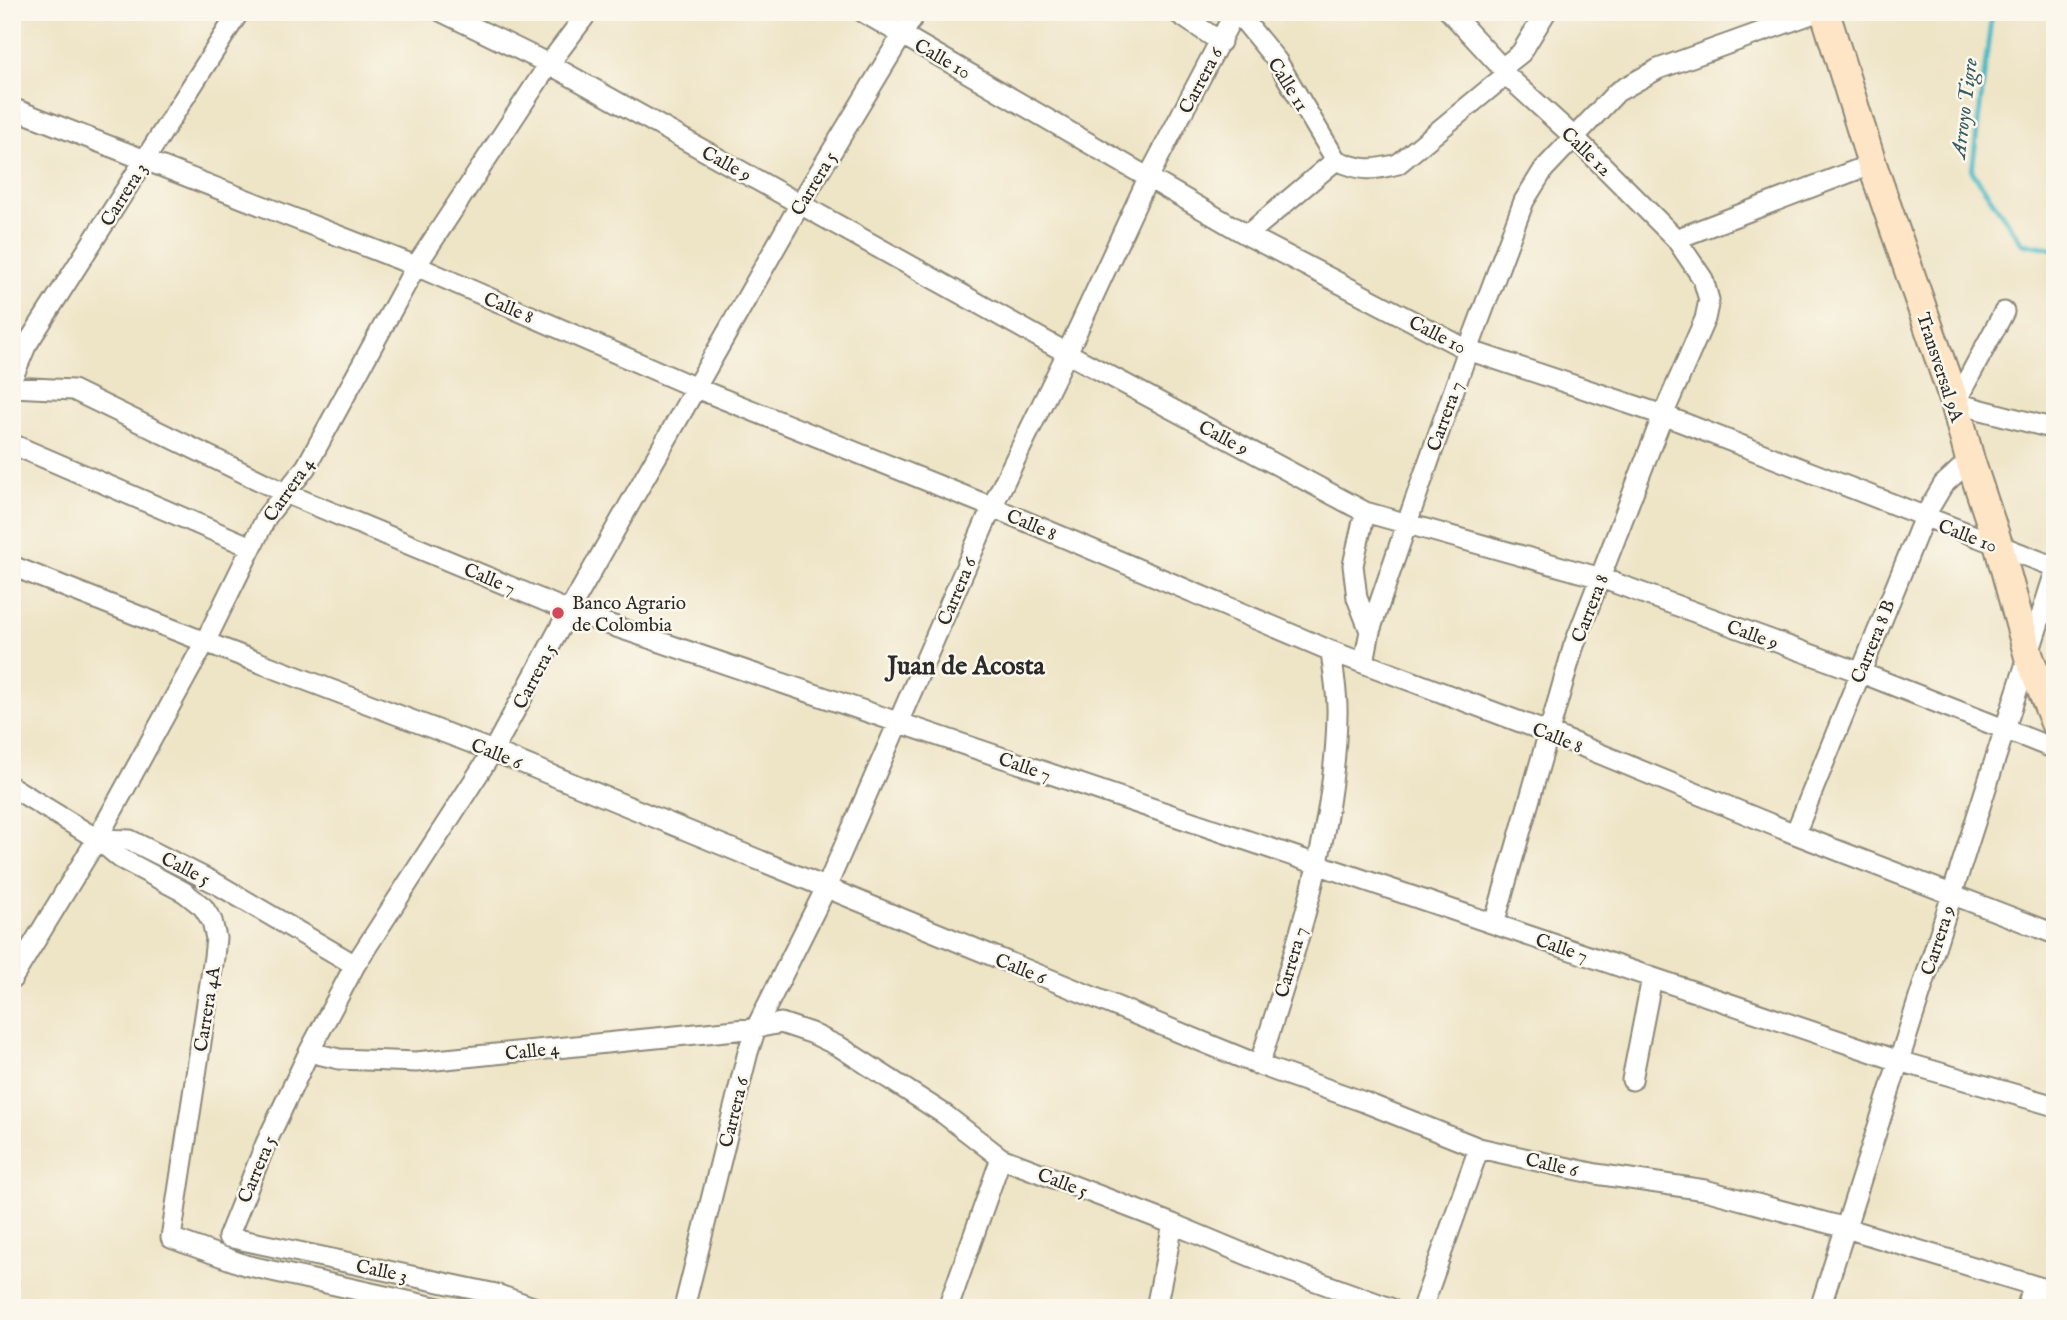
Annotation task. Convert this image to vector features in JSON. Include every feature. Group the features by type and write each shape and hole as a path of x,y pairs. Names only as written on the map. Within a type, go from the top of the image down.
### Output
{"main road":[{"name":"Transversal 9A","path":"1825,12 1871,164 1955,403 2029,657 2055,723"}],"street":[{"name":"Carrera 3","path":"12,379 26,346 239,12"},
{"name":"Calle 9","path":"442,12 549,64 1067,353 1365,512 1601,578 2055,749"},
{"name":"Carrera 4","path":"12,979 97,839 205,642 267,516 306,467 416,267 549,64 587,12"},
{"name":"Calle 10","path":"863,12 1247,235 1468,350 1663,415 2055,570"},
{"name":"Carrera 5","path":"228,1237 266,1143 309,1052 355,965 494,751 569,611 800,204 916,12"},
{"path":"1176,12 1221,42"},
{"name":"Carrera 6","path":"684,1308 756,1028 826,888 992,507 1149,176 1236,12"},
{"name":"Calle 11","path":"1236,12 1277,61 1336,160"},
{"name":"Calle 12","path":"1450,12 1504,72 1574,137 1676,239 1703,279 1709,300"},
{"path":"1247,235 1336,160 1354,168 1376,170 1398,164 1504,72 1521,53 1546,12"},
{"name":"Carrera 7","path":"1364,662 1370,631 1406,523 1468,350 1524,201 1544,169 1617,92 1658,69 1818,12"},
{"name":"Calle 8","path":"12,108 416,267 696,388 992,507 1331,651 1547,732 1796,834 2055,934"},
{"path":"1676,239 1871,164"},
{"name":"Carrera 8","path":"1494,924 1573,648 1663,415 1705,318 1709,300"},
{"path":"2004,312 1955,403 2055,429"},
{"name":"Calle 7","path":"12,387 73,390 285,493 569,611 1899,1061 2055,1106"},
{"path":"12,444 251,547"},
{"name":"Carrera 8 B","path":"1796,834 1924,517 1943,485 1970,460"},
{"path":"1365,512 1353,565 1357,598 1370,631"},
{"name":"Calle 6","path":"12,566 494,751 1259,1065 1364,1102 1479,1148 1596,1174 1705,1190 1846,1228 2055,1292"},
{"name":"Carrera 9","path":"1820,1308 2055,570"},
{"name":"Carrera 7","path":"1259,1065 1290,970 1330,801 1337,713 1331,651"},
{"name":"Calle 5","path":"12,787 97,839 130,840 217,884 355,965"},
{"name":"Carrera 4A","path":"97,839 121,858 184,892 203,907 212,922 216,938 171,1238 245,1265 281,1274"},
{"path":"1632,1080 1652,978"},
{"name":"Calle 5","path":"756,1028 781,1023 840,1047 944,1114 1000,1158 1264,1262 1390,1308"},
{"name":"Calle 4","path":"309,1052 339,1059 416,1062 756,1028"},
{"path":"1422,1308 1479,1148"},
{"path":"948,1308 1000,1158"},
{"path":"1156,1308 1173,1224"},
{"name":"Calle 3","path":"228,1237 496,1294 536,1308"},
{"path":"282,1248 281,1274 439,1308"},
{"path":"2026,1308 2034,1286"}],"waterway":[{"name":"Arroyo Tigre","path":"1992,12 1972,171 2022,243 2055,249"}],"place":[{"name":"Banco Agrario de Colombia","path":"558,613"}],"district":[{"name":"Juan de Acosta","path":"966,665"}]}
